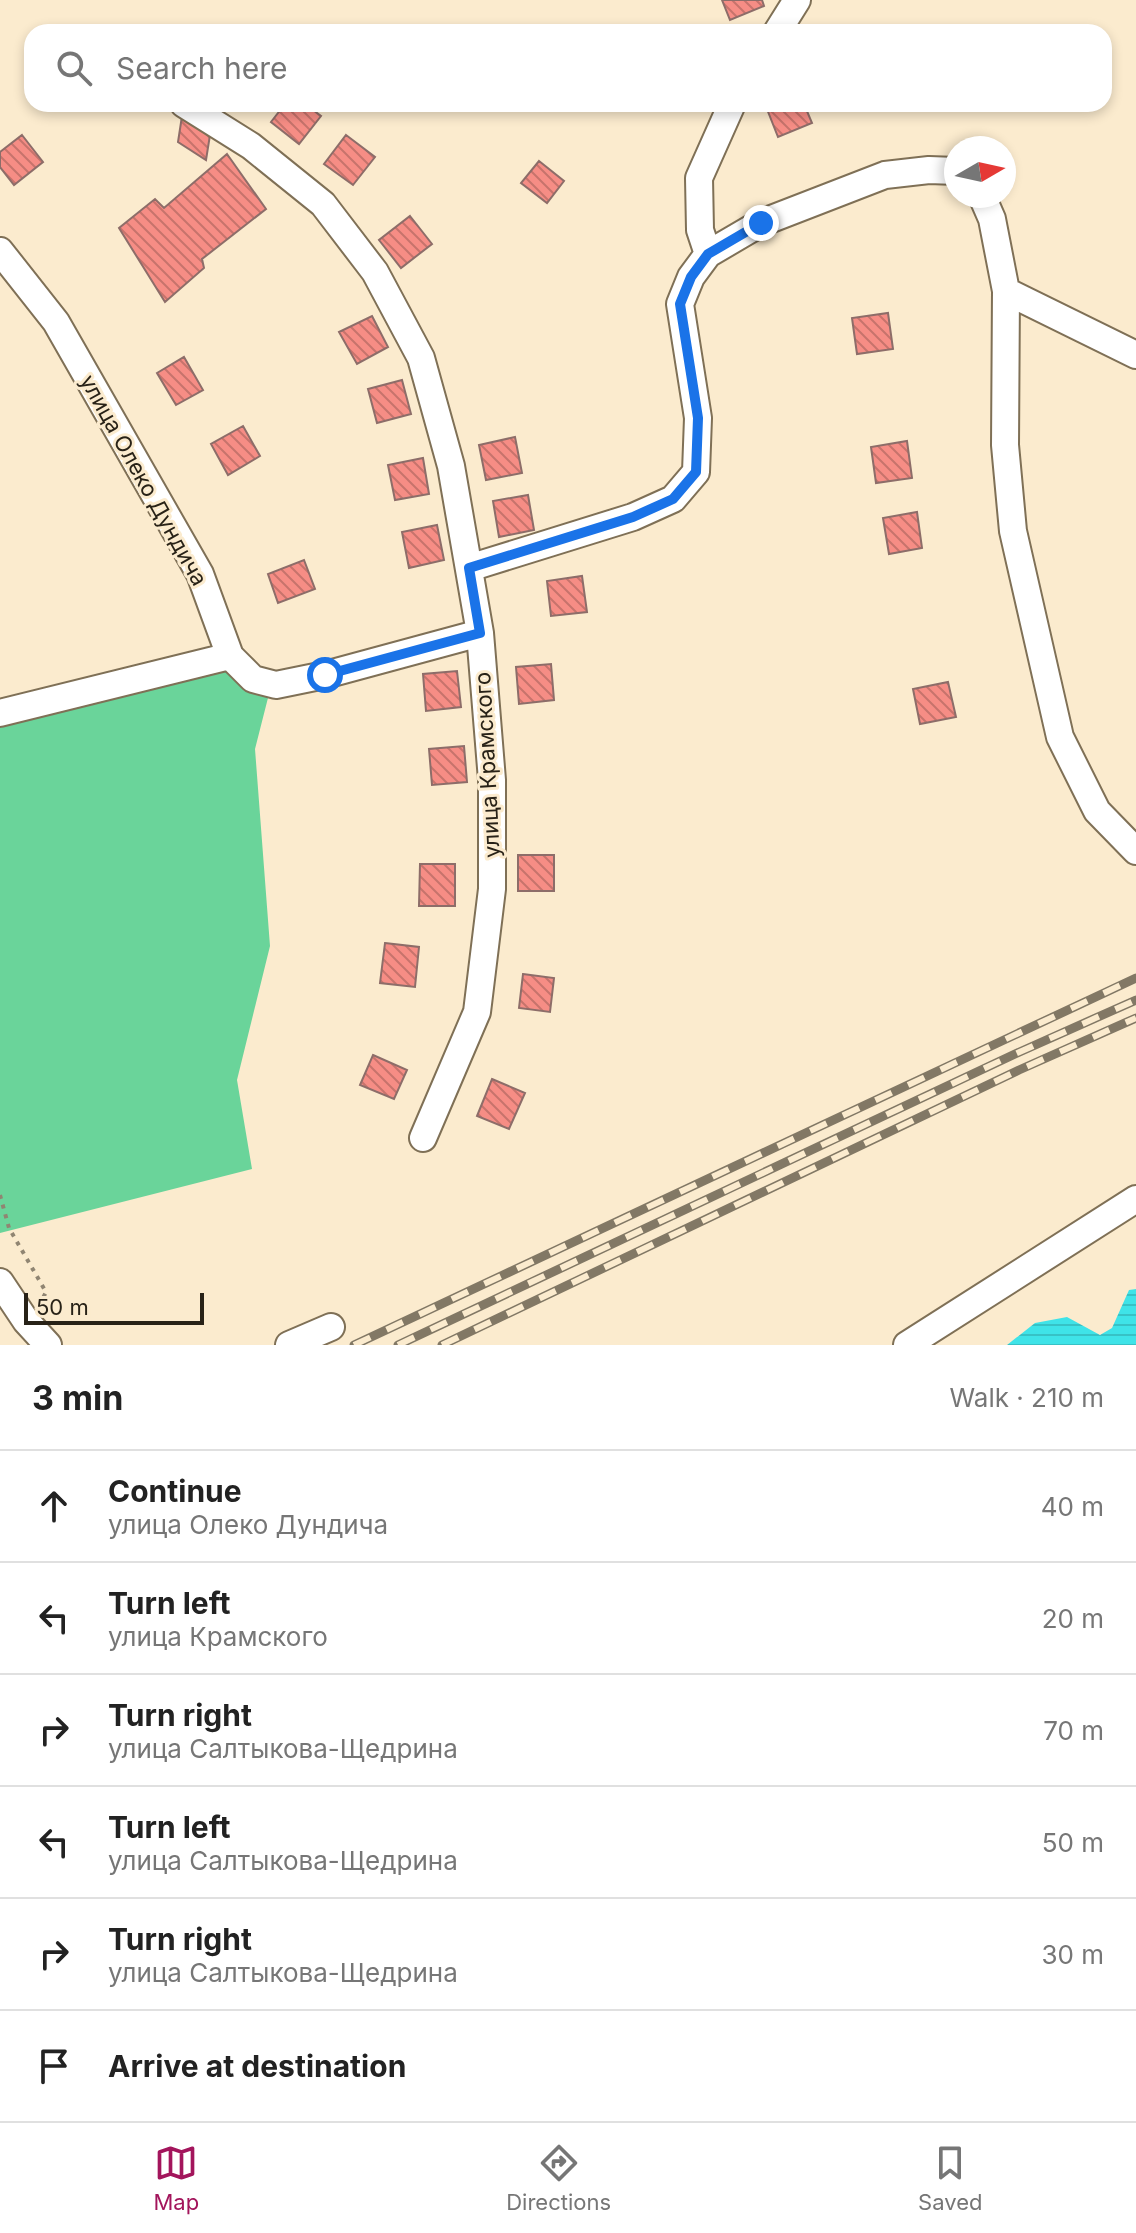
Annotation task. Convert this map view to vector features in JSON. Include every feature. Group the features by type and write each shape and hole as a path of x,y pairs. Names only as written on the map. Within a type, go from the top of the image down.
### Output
{"street":[{"path":"782,24 797,0"},
{"name":"улица Крамского","path":"197,112 251,146 323,204 375,272 421,358 451,466 480,633 492,780 492,889 477,1012 423,1138"},
{"path":"708,254 700,230 699,178 728,112"},
{"path":"469,568 633,517 673,499 696,472 698,418 680,304 691,277 708,254 761,223 885,175 944,171"},
{"path":"987,208 1006,291 1005,445 1013,531 1060,737 1097,811 1136,851"},
{"name":"улица Олеко Дундича","path":"0,251 56,322 200,574 230,656"},
{"path":"1006,291 1136,355"},
{"path":"0,713 230,656 253,679 276,685 325,675 480,633"},
{"path":"907,1345 1136,1199"},
{"path":"0,1282 39,1335"},
{"path":"289,1345 331,1327"}],"path":[{"path":"0,1195 9,1228 46,1292 39,1335"}],"green space":[{"path":"225,664 270,690 255,749 270,946 237,1080 252,1169 0,1233 0,723"}],"water":[{"path":"1136,1289 1136,1345 1007,1345 1035,1323 1067,1317 1100,1335 1112,1328 1129,1290"}],"building":[{"path":"722,0 762,0 764,6 730,20"},
{"path":"279,112 316,112 321,116 299,144 271,122"},
{"path":"768,112 807,112 812,123 778,137"},
{"path":"182,116 210,135 206,160 178,142"},
{"path":"22,135 43,162 14,185 0,167 0,152"},
{"path":"346,135 375,157 353,185 324,164"},
{"path":"227,154 266,209 202,259 204,268 165,302 119,228 155,199 164,208"},
{"path":"539,161 564,181 547,203 521,183"},
{"path":"410,216 432,244 401,268 379,240"},
{"path":"888,313 893,349 857,354 852,318"},
{"path":"372,316 388,347 357,364 339,332"},
{"path":"184,357 203,390 176,405 157,373"},
{"path":"402,380 411,414 377,423 368,389"},
{"path":"243,426 260,456 228,475 211,444"},
{"path":"515,437 522,473 486,480 479,445"},
{"path":"907,441 912,478 876,483 871,447"},
{"path":"423,458 429,494 395,500 388,465"},
{"path":"528,495 534,530 499,537 493,501"},
{"path":"917,512 922,548 889,554 883,518"},
{"path":"437,525 444,560 409,568 402,532"},
{"path":"304,560 315,589 278,603 268,574"},
{"path":"582,576 587,612 551,616 547,581"},
{"path":"551,664 554,700 519,704 516,667"},
{"path":"457,671 461,707 426,711 423,674"},
{"path":"948,682 956,717 920,724 913,689"},
{"path":"464,746 467,782 432,785 429,749"},
{"path":"518,855 554,855 554,891 518,891"},
{"path":"420,864 455,864 455,906 419,906"},
{"path":"385,943 419,947 415,987 380,983"},
{"path":"523,974 554,978 550,1012 519,1008"},
{"path":"373,1055 407,1070 394,1099 360,1085"},
{"path":"492,1079 525,1093 509,1129 477,1116"}],"railway":[{"path":"354,1345 1136,978"},
{"path":"398,1345 1136,1000"},
{"path":"442,1345 1019,1070 1136,1018"}],"route":[{"path":"325,675 480,633 469,568 633,517 673,499 696,472 698,418 680,304 691,277 708,254 761,223"}]}
